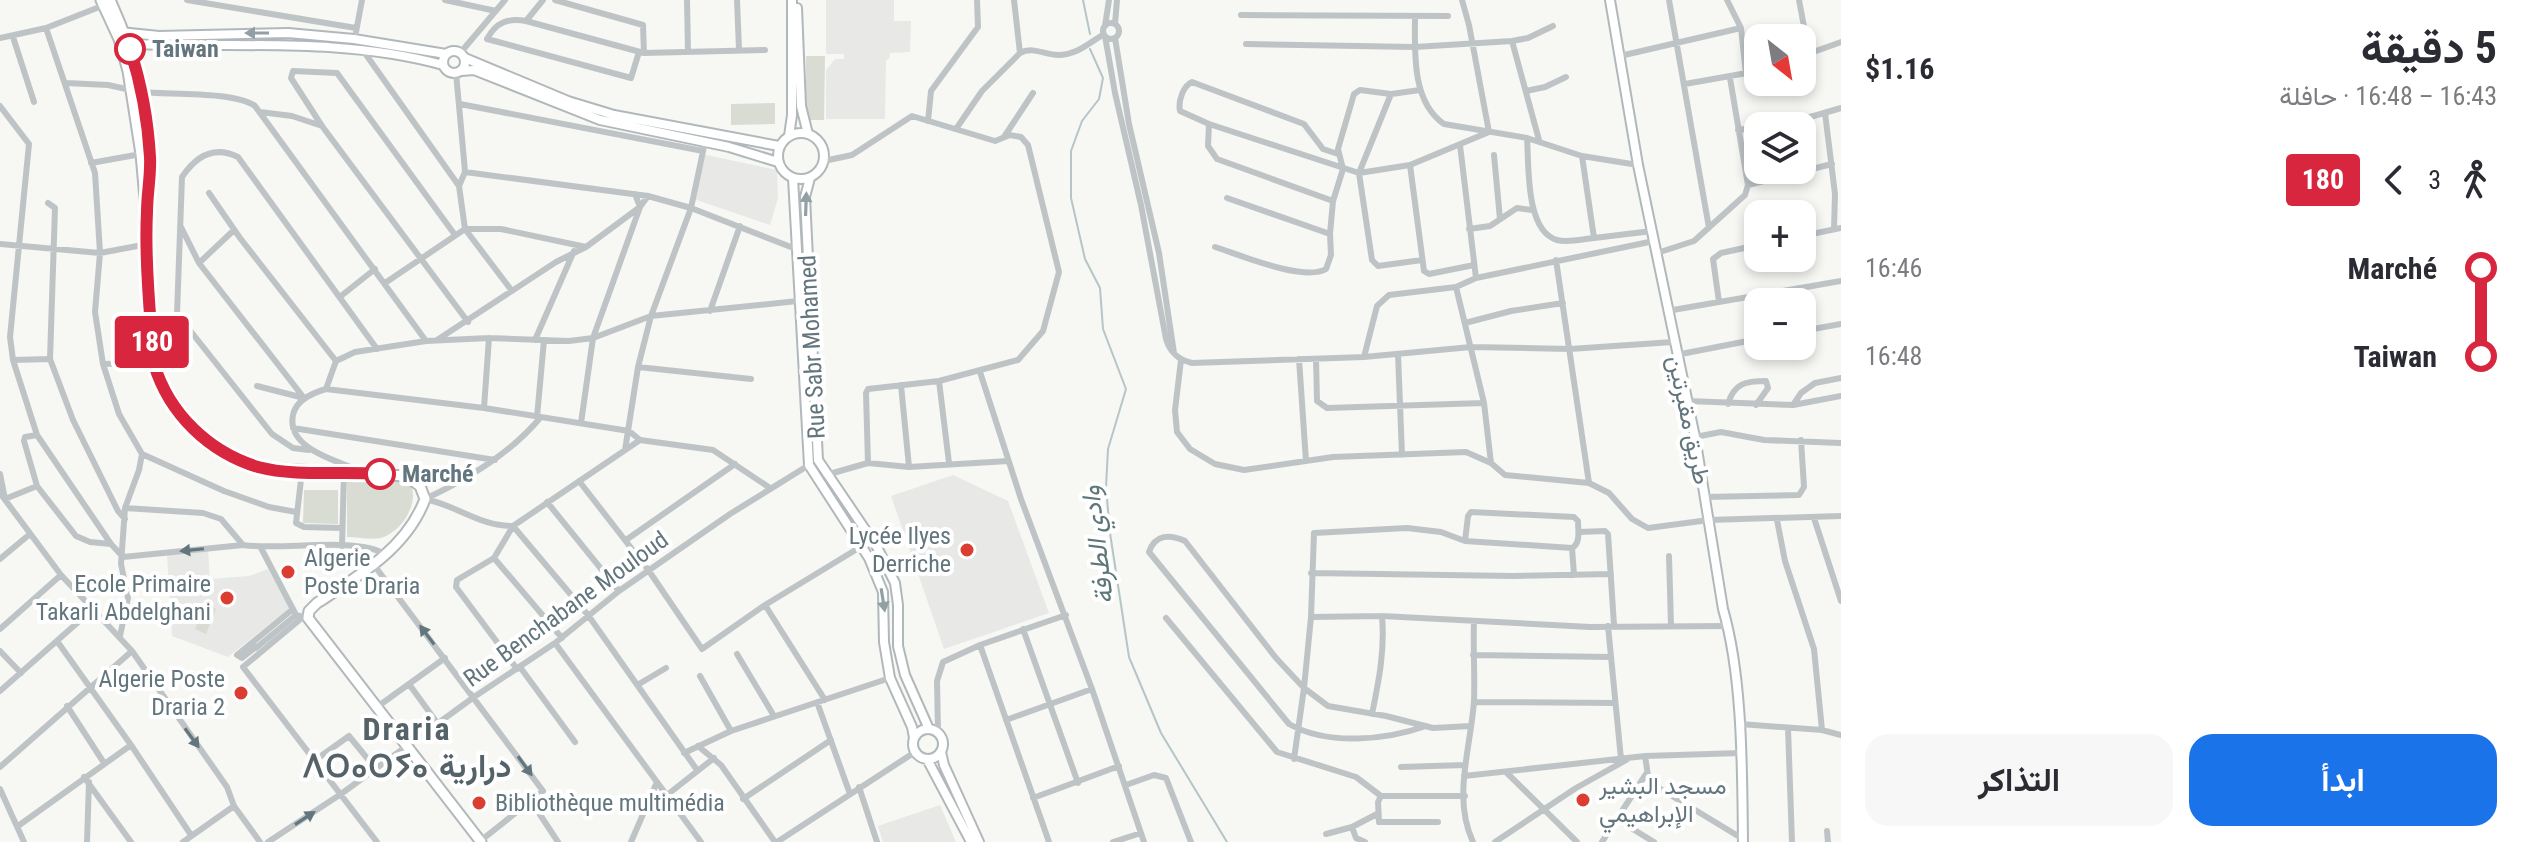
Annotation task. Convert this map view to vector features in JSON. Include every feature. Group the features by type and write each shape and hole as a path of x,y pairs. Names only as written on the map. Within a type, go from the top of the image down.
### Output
{"main road":[{"path":"795,0 801,106 808,134 822,146 824,161 810,178 793,178 782,170 778,162 779,146 789,136 808,134"},
{"path":"789,136 795,0"},
{"name":"طريق مقبرتين","path":"1610,0 1638,165 1695,437 1728,626 1740,724 1743,840"},
{"path":"106,2 125,46 150,157 146,210"},
{"path":"120,32 159,36 288,33 354,39 446,54 454,50 568,101 614,115 779,146"},
{"path":"125,46 286,44 362,49 443,65 447,70 474,70 600,120 778,162"},
{"path":"443,65 446,54"},
{"path":"459,72 465,65 463,55"},
{"path":"135,91 146,210 154,363 188,423 210,446 236,459 262,468 406,476 420,486 425,499 418,520 405,536 374,565 300,615 408,746 480,842"},
{"path":"793,178 809,465 862,546 883,592 884,642 890,678 912,727 915,752 927,759 935,770 971,842"},
{"name":"Rue Sabr Mohamed","path":"810,178 805,197 818,460 877,547 895,583 898,646 905,675 933,730"},
{"path":"914,738 920,731 933,730 943,742 941,752 944,765 979,842"},
{"path":"927,759 935,758 941,752"}],"street":[{"path":"187,0 356,28"},
{"path":"354,39 362,0"},
{"path":"445,0 496,11"},
{"path":"463,55 505,0"},
{"path":"526,21 543,0"},
{"path":"555,0 643,25 642,52 631,78 487,39 499,24 507,20 526,21 642,52 765,50"},
{"path":"687,0 688,52"},
{"path":"737,0 739,49"},
{"path":"928,121 931,91 978,27 977,0"},
{"path":"1014,0 1020,53"},
{"path":"1109,0 1105,32 1115,93 1141,205 1166,339 1181,360 1192,363 1316,359 1471,347 1570,349 1673,342"},
{"path":"1117,0 1115,24 1119,29 1115,38 1129,124 1159,253 1174,353"},
{"path":"1462,0 1489,132"},
{"path":"1669,0 1709,228"},
{"path":"1727,0 1741,28 1744,56"},
{"path":"1799,0 1802,24"},
{"path":"0,38 46,28 106,2"},
{"path":"1241,15 1448,16"},
{"path":"1415,16 1420,90 1434,115 1444,124 1539,140 1582,156 1638,165"},
{"path":"956,129 982,91 1020,53 1027,49 1058,55 1079,51 1115,24"},
{"path":"1246,44 1415,47 1512,41 1528,38 1553,26"},
{"path":"46,28 95,173 100,253 95,312 103,364 119,414 142,454 224,491 269,507 296,512"},
{"path":"1620,56 1741,28"},
{"path":"1105,32 1115,38"},
{"path":"13,37 34,102"},
{"path":"1512,41 1539,140"},
{"path":"1816,51 1841,42"},
{"path":"362,49 459,186 465,229 512,291"},
{"path":"455,235 337,73 293,71 291,78 322,126 468,322"},
{"path":"459,72 465,172 459,186"},
{"path":"1685,84 1744,74"},
{"path":"1526,91 1545,87 1566,77"},
{"path":"1657,253 1689,243 1745,195 1748,185 1730,78"},
{"path":"1338,154 1323,149 1304,124 1192,82 1188,84 1179,107 1180,111 1209,124 1359,173 1410,165 1489,132"},
{"path":"66,83 232,97 248,101 260,112 426,341"},
{"path":"1215,247 1284,269 1320,273 1330,264 1333,201 1343,169 1338,154 1354,94 1360,90 1391,94 1420,90"},
{"path":"1004,138 1033,93"},
{"path":"1391,94 1359,173 1373,263 1378,266 1422,260"},
{"path":"460,104 704,147 691,208 651,316 638,367 625,450"},
{"path":"0,106 29,144 10,337 13,360 37,435 123,557"},
{"path":"1816,115 1841,108"},
{"path":"260,112 292,116 322,126"},
{"path":"1816,233 1838,228 1838,193 1825,113"},
{"path":"824,161 852,155 912,116 995,141 1021,137 1028,145 1059,272 1043,331 1018,360 939,381 872,387 866,393 868,463"},
{"path":"1209,124 1208,146 1217,159 1333,201"},
{"path":"1738,130 1744,129"},
{"path":"1527,138 1532,210 1551,238 1561,242 1652,231"},
{"path":"1830,146 1841,142"},
{"path":"1460,145 1476,278"},
{"path":"313,450 293,448 272,434 177,314 182,177 193,162 208,152 229,153 238,157 377,349"},
{"path":"91,163 141,154"},
{"path":"1494,155 1500,219"},
{"path":"1582,156 1594,238"},
{"path":"1748,185 1832,164"},
{"path":"1410,165 1424,271 1429,274 1474,265"},
{"path":"465,172 648,196 691,208 796,249"},
{"path":"209,193 336,361"},
{"path":"635,194 640,207"},
{"path":"581,423 593,338 640,207 648,196"},
{"path":"1227,198 1330,234"},
{"path":"48,203 55,208 50,359 73,420 118,511 125,519"},
{"path":"436,340 640,207"},
{"path":"1469,229 1490,226 1517,208 1532,210"},
{"path":"710,311 740,226"},
{"path":"181,227 199,263 304,398"},
{"path":"385,283 465,229 501,229 583,246"},
{"path":"199,263 234,230"},
{"path":"1364,357 1377,306 1389,295 1456,287 1476,278 1654,241"},
{"path":"0,244 100,253 148,244"},
{"path":"1719,302 1713,259 1721,253 1744,248"},
{"path":"535,340 573,252"},
{"path":"1556,260 1589,483"},
{"path":"556,262 561,280"},
{"path":"341,296 375,269"},
{"path":"1667,311 1841,281"},
{"path":"1456,287 1484,403 1491,463"},
{"path":"326,389 336,361 355,352 436,340 569,341 593,338 651,316 798,301"},
{"path":"1465,323 1511,311 1563,303"},
{"path":"1816,328 1841,324"},
{"path":"0,336 10,337"},
{"path":"484,408 489,338"},
{"path":"425,499 495,460 522,439 538,417 544,340"},
{"path":"1676,355 1744,342"},
{"path":"1398,354 1402,455"},
{"path":"13,360 50,359"},
{"path":"1299,359 1306,461"},
{"path":"1316,359 1317,401 1327,408 1484,403"},
{"path":"1181,360 1175,410 1177,432 1190,449 1215,464 1244,470 1333,457 1466,452 1491,463 1505,475 1589,483 1609,493 1641,526 1648,528 1709,520 1841,516"},
{"path":"103,364 154,363"},
{"path":"638,367 751,379"},
{"path":"980,372 1008,461 1066,615 1144,842"},
{"path":"1793,405 1801,393 1815,383 1841,378"},
{"path":"939,381 949,463"},
{"path":"1728,404 1732,390 1738,384 1766,381 1768,388 1756,405"},
{"path":"901,385 909,467"},
{"path":"257,386 304,398"},
{"path":"364,473 313,450 297,438 293,428 294,408 304,398 326,389 484,408 629,431 640,440 713,450 770,488"},
{"path":"1687,401 1793,405 1841,396"},
{"path":"293,428 495,460"},
{"path":"1695,437 1721,432 1764,440 1841,443"},
{"path":"37,435 25,437 24,441 37,486 76,536 90,542 111,544"},
{"path":"575,742 455,583 494,558 513,526 640,440"},
{"path":"1705,497 1799,495 1804,487 1801,440"},
{"path":"120,636 128,598 121,564 125,508 142,454"},
{"path":"826,475 868,463 909,467 1008,461"},
{"path":"626,540 735,464"},
{"name":"Rue Benchabane Mouloud","path":"268,842 558,640 619,591 809,465"},
{"path":"302,471 296,512 298,525 342,528"},
{"path":"342,546 344,473"},
{"path":"0,474 3,496 61,575 132,651 227,787 234,806 260,842"},
{"path":"579,481 649,571 702,649 765,605 862,546"},
{"path":"3,496 37,486"},
{"path":"425,499 440,502 496,526 513,526 588,615 697,770"},
{"path":"547,502 619,591"},
{"path":"125,508 203,513 221,519 243,545"},
{"path":"1294,759 1311,617 1312,538 1317,531 1407,528 1441,532 1465,541 1572,548 1577,543 1578,521 1574,517 1471,512 1465,541"},
{"path":"1814,518 1841,601"},
{"path":"1777,520 1785,561 1814,649 1822,730"},
{"path":"1579,532 1605,531 1608,534 1610,657 1621,759"},
{"path":"0,559 30,534"},
{"path":"1426,726 1405,734 1341,739 1298,730 1289,724 1149,552 1152,543 1163,536 1174,535 1185,541 1276,658 1304,688 1328,706 1426,726 1470,726"},
{"path":"123,557 243,545 261,548 342,546 376,549 385,554"},
{"path":"261,548 300,615"},
{"path":"1572,548 1574,575"},
{"path":"1669,556 1671,625"},
{"path":"494,558 558,640 701,842"},
{"path":"374,565 543,791 480,842"},
{"path":"1311,573 1611,574"},
{"path":"0,629 61,575"},
{"path":"765,605 821,701 850,794"},
{"path":"0,691 93,609"},
{"path":"300,615 242,658 237,655 300,615"},
{"path":"300,615 243,666 377,842"},
{"path":"933,730 939,714 937,693 940,667 948,658 1066,615"},
{"path":"1311,617 1382,616 1728,626"},
{"path":"1372,714 1382,668 1382,616"},
{"path":"1166,618 1277,752 1356,777 1381,796 1465,796"},
{"path":"1469,841 1465,821 1464,776 1474,702 1474,621"},
{"path":"1023,629 1078,783"},
{"path":"57,641 191,835"},
{"path":"980,645 1049,842"},
{"path":"254,655 256,647"},
{"path":"0,651 21,673"},
{"path":"0,767 132,651"},
{"path":"737,654 774,716"},
{"path":"1473,655 1610,657"},
{"path":"377,707 445,658"},
{"path":"639,684 666,668"},
{"path":"700,676 731,731"},
{"path":"684,753 731,731 890,678"},
{"path":"409,684 438,724"},
{"path":"1006,720 1092,689"},
{"path":"1474,702 1615,703"},
{"path":"67,706 104,763"},
{"path":"1740,724 1822,730 1841,735"},
{"path":"1788,728 1792,842"},
{"path":"314,761 349,736 376,769"},
{"path":"743,799 831,740"},
{"path":"18,826 131,745"},
{"path":"698,746 714,758 776,842 915,752"},
{"path":"1464,776 1645,756 1741,753"},
{"path":"1645,756 1649,782 1743,840"},
{"path":"667,795 714,758"},
{"path":"1495,842 1630,758"},
{"path":"1401,767 1465,765"},
{"path":"1033,798 1119,766"},
{"path":"1506,772 1577,842"},
{"path":"1602,842 1646,774"},
{"path":"1126,785 1154,775 1166,778 1191,842"},
{"path":"86,779 87,842"},
{"path":"86,779 131,842"},
{"path":"631,842 657,782"},
{"path":"859,787 877,842"},
{"path":"0,789 24,842"},
{"path":"1381,796 1377,814 1379,822 1438,822"},
{"path":"531,801 558,842"},
{"path":"183,842 234,806"},
{"path":"1326,834 1352,827 1377,814"},
{"path":"1618,820 1654,842"},
{"path":"1352,827 1356,838 1365,842"},
{"path":"1827,831 1828,842"},
{"path":"1113,842 1141,833"}],"shaded area":[{"path":"826,0 894,0 894,21 911,21 910,52 890,53 886,60 885,119 826,119 826,70 835,59 844,59 844,54 826,54"},
{"path":"806,56 825,56 824,120 806,120"},
{"path":"775,103 775,124 731,125 731,104"},
{"path":"702,154 777,170 778,198 770,225 691,198"},
{"name":"Lycée Ilyes Derriche","path":"953,475 1008,501 1049,613 944,649 891,496"},
{"path":"347,477 396,478 411,485 410,509 401,524 381,538 347,537"},
{"path":"304,490 338,490 338,524 303,523"},
{"name":"Ecole Primaire Takarli Abdelghani","path":"208,550 210,579 249,576 268,569 290,608 228,657 172,636 167,555"},
{"path":"205,604 216,609 206,634 195,629"},
{"path":"940,805 956,842 883,842 878,826"}],"waterway":[{"name":"وادي الطرفة","path":"1083,0 1090,34"},
{"name":"وادي الطرفة","path":"1090,49 1103,78 1099,99 1082,121 1071,151 1071,198 1085,259 1100,288 1103,329 1126,389 1108,449 1106,487 1129,657 1161,733 1227,842"}],"bus line":[{"name":"180","path":"130,49 139,84 150,157 146,210 154,363 166,389 188,423 210,446 236,459 262,468 380,474"}],"place":[{"name":"Taiwan","path":"130,49"},
{"name":"Marché","path":"380,474"},
{"name":"Lycée Ilyes Derriche","path":"967,550"},
{"name":"Algerie Poste Draria","path":"288,572"},
{"name":"Ecole Primaire Takarli Abdelghani","path":"227,598"},
{"name":"Algerie Poste Draria 2","path":"241,693"},
{"name":"مسجد البشير الإبراهيمي","path":"1583,800"},
{"name":"Bibliothèque multimédia","path":"479,803"}],"district":[{"name":"Draria ⴷⵔⴰⵔⵢⴰ درارية","path":"407,748"}]}
